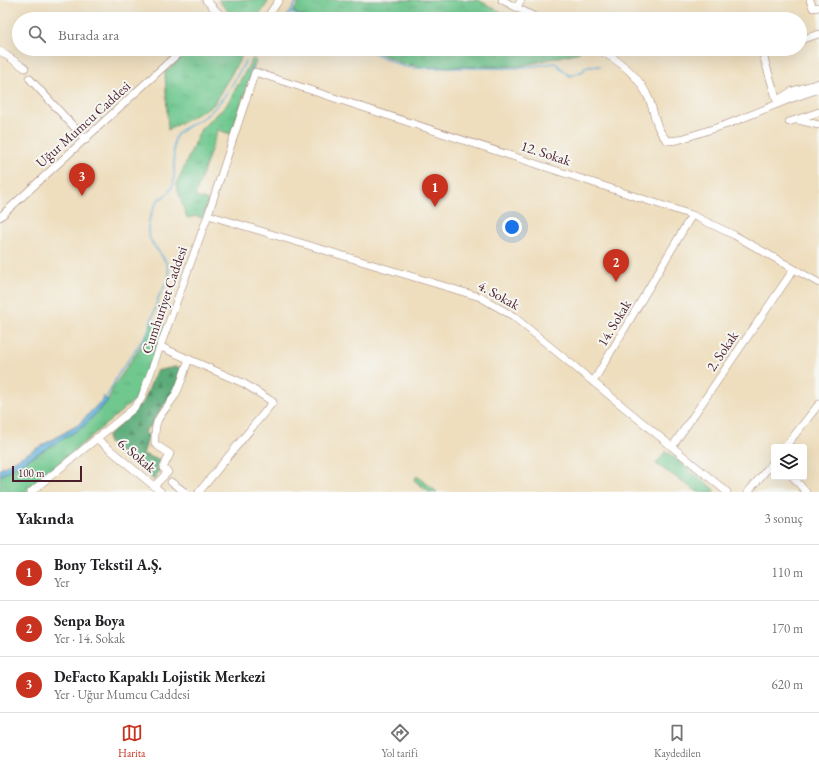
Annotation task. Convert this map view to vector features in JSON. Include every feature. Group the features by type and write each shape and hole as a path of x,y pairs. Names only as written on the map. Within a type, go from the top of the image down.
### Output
{"street":[{"path":"206,0 215,12"},
{"path":"271,12 279,0"},
{"path":"502,0 526,12"},
{"path":"516,7 521,0"},
{"path":"810,0 817,9"},
{"path":"807,38 819,34"},
{"path":"0,51 25,68"},
{"name":"Uğur Mumcu Caddesi","path":"0,217 86,140 176,56"},
{"path":"611,56 639,80 649,99 659,130 668,141 678,140 754,115 790,99 819,90"},
{"path":"763,56 777,101"},
{"name":"12. Sokak","path":"255,72 692,215 734,235 819,283"},
{"name":"Cumhuriyet Caddesi","path":"31,492 138,404 148,385 208,215 255,72"},
{"path":"29,78 86,140"},
{"path":"754,115 792,91 819,83"},
{"path":"789,122 819,112"},
{"path":"797,120 819,125"},
{"name":"4. Sokak","path":"208,215 472,294 513,316 726,492"},
{"name":"14. Sokak","path":"593,382 692,215"},
{"name":"2. Sokak","path":"672,447 794,269"},
{"path":"161,347 243,383 273,402 198,492"},
{"path":"154,486 168,472 163,468 170,454 155,444 155,428 159,415 175,396 189,359"},
{"path":"787,444 819,404"},
{"name":"6. Sokak","path":"96,438 161,492"},
{"path":"748,492 771,465"},
{"path":"796,480 806,492"},
{"path":"171,482 184,492"}],"green space":[{"path":"218,0 269,0 261,12 229,12"},
{"path":"301,0 478,0 501,12 293,12"},
{"path":"183,56 242,56 213,105 168,130 165,72"},
{"path":"386,56 563,56 520,66 424,67 403,64"},
{"path":"253,58 256,61 231,134 218,130 195,196 208,201 202,218 197,216 187,218 176,185 201,129 226,106"},
{"path":"153,321 165,326 137,398 25,492 0,492 0,476 83,427 108,401 113,388 141,346"},
{"path":"175,367 183,368 176,387 170,398 155,418 151,427 147,427 145,434 149,435 143,454 164,462 154,480 109,443 107,437 144,401 156,371"},
{"path":"666,451 715,490 713,492 698,492 656,464"},
{"path":"417,476 437,492 429,492 414,480"}],"water":[{"path":"103,396 108,401 83,427 0,476 0,469 78,425 102,400"}],"waterway":[{"path":"290,12 298,0"},
{"path":"381,56 402,66 414,68 516,68 555,63 570,76 583,71 586,67 600,66"},
{"path":"105,400 118,375 148,332 159,296 169,278 168,267 164,258 153,244 149,236 148,227 151,215 159,199 167,194 172,188 174,181 175,138 180,131 207,115 219,103 245,62"},
{"path":"250,73 252,67"}],"place":[{"name":"DeFacto Kapaklı Lojistik Merkezi","path":"82,196"},
{"name":"Bony Tekstil A.Ş.","path":"435,207"},
{"name":"Senpa Boya","path":"616,282"}]}
